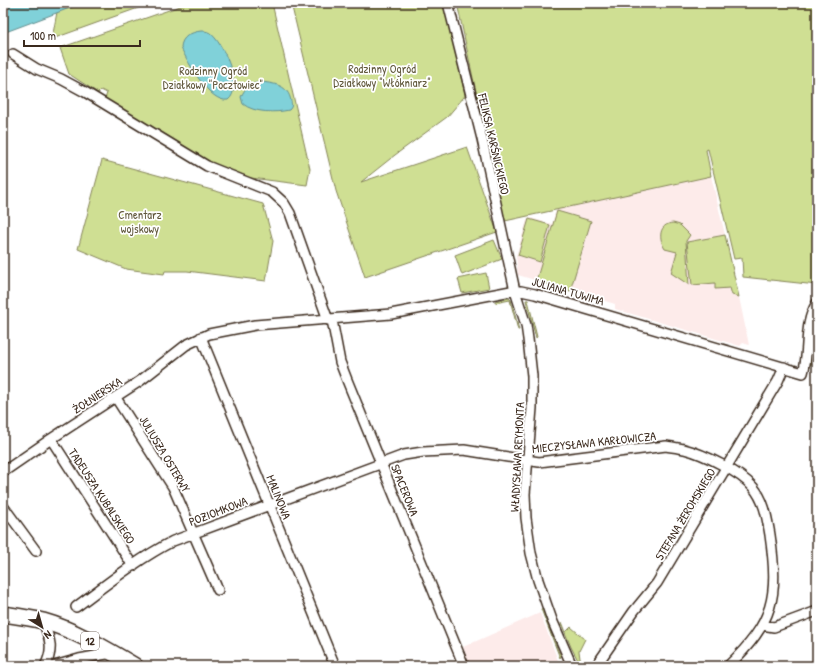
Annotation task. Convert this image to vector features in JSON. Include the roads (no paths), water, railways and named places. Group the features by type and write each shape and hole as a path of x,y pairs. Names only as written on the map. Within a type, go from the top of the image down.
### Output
{"main road":[{"name":"12","path":"3,614 44,621 72,632 135,666"}],"street":[{"name":"FELIKSA KARŚNICKIEGO","path":"448,3 482,139 515,291"},
{"name":"SPACEROWA","path":"13,54 36,69 61,79 86,92 207,166 277,195 284,203 290,213 330,320 340,362 464,666"},
{"name":"JULIANA TUWIMA","path":"201,337 220,331 250,326 398,313 515,291 535,294 784,367 803,374 810,319 817,303"},
{"name":"WŁADYSŁAWA REYMONTA","path":"515,291 526,326 532,376 532,408 525,494 526,518 531,553 538,580 552,620 572,666"},
{"name":"ŻOŁNIERSKA","path":"3,472 51,439 116,398 151,373 170,356 201,337"},
{"name":"MALINOWA","path":"201,337 335,666"},
{"name":"STEFANA ŻEROMSKIEGO","path":"596,666 634,611 657,583 778,381 784,367"},
{"name":"JULIUSZA OSTERWY","path":"116,398 173,487 218,590"},
{"name":"TADEUSZA KUBALSKIEGO","path":"51,439 133,566"},
{"name":"MIECZYSŁAWA KARŁOWICZA","path":"381,463 404,455 423,452 478,452 540,462 666,446 684,449 727,467 754,487 766,511 773,560 774,582 771,602 762,625 753,640 728,666"},
{"name":"POZIOMKOWA","path":"76,607 161,547 194,533 381,463"},
{"path":"3,506 36,551"},
{"path":"762,625 774,626 817,611"},
{"path":"44,621 50,641 50,651 44,666"},
{"path":"54,666 79,659 112,653"}],"water":[{"path":"7,3 83,3 3,33 3,5"},
{"path":"201,31 209,32 221,46 226,55 233,76 234,86 232,94 228,100 221,99 207,89 194,71 181,48 181,44 187,36"},
{"path":"262,82 284,88 292,104 289,110 265,112 253,109 243,104 241,97 244,91 255,83"}],"park label":[{"name":"Rodzinny Ogród Działkowy \"Włókniarz\"","path":"382,75"},
{"name":"Rodzinny Ogród Działkowy \"Pocztowiec\"","path":"213,77"},
{"name":"Cmentarz wojskowy","path":"140,221"}]}
